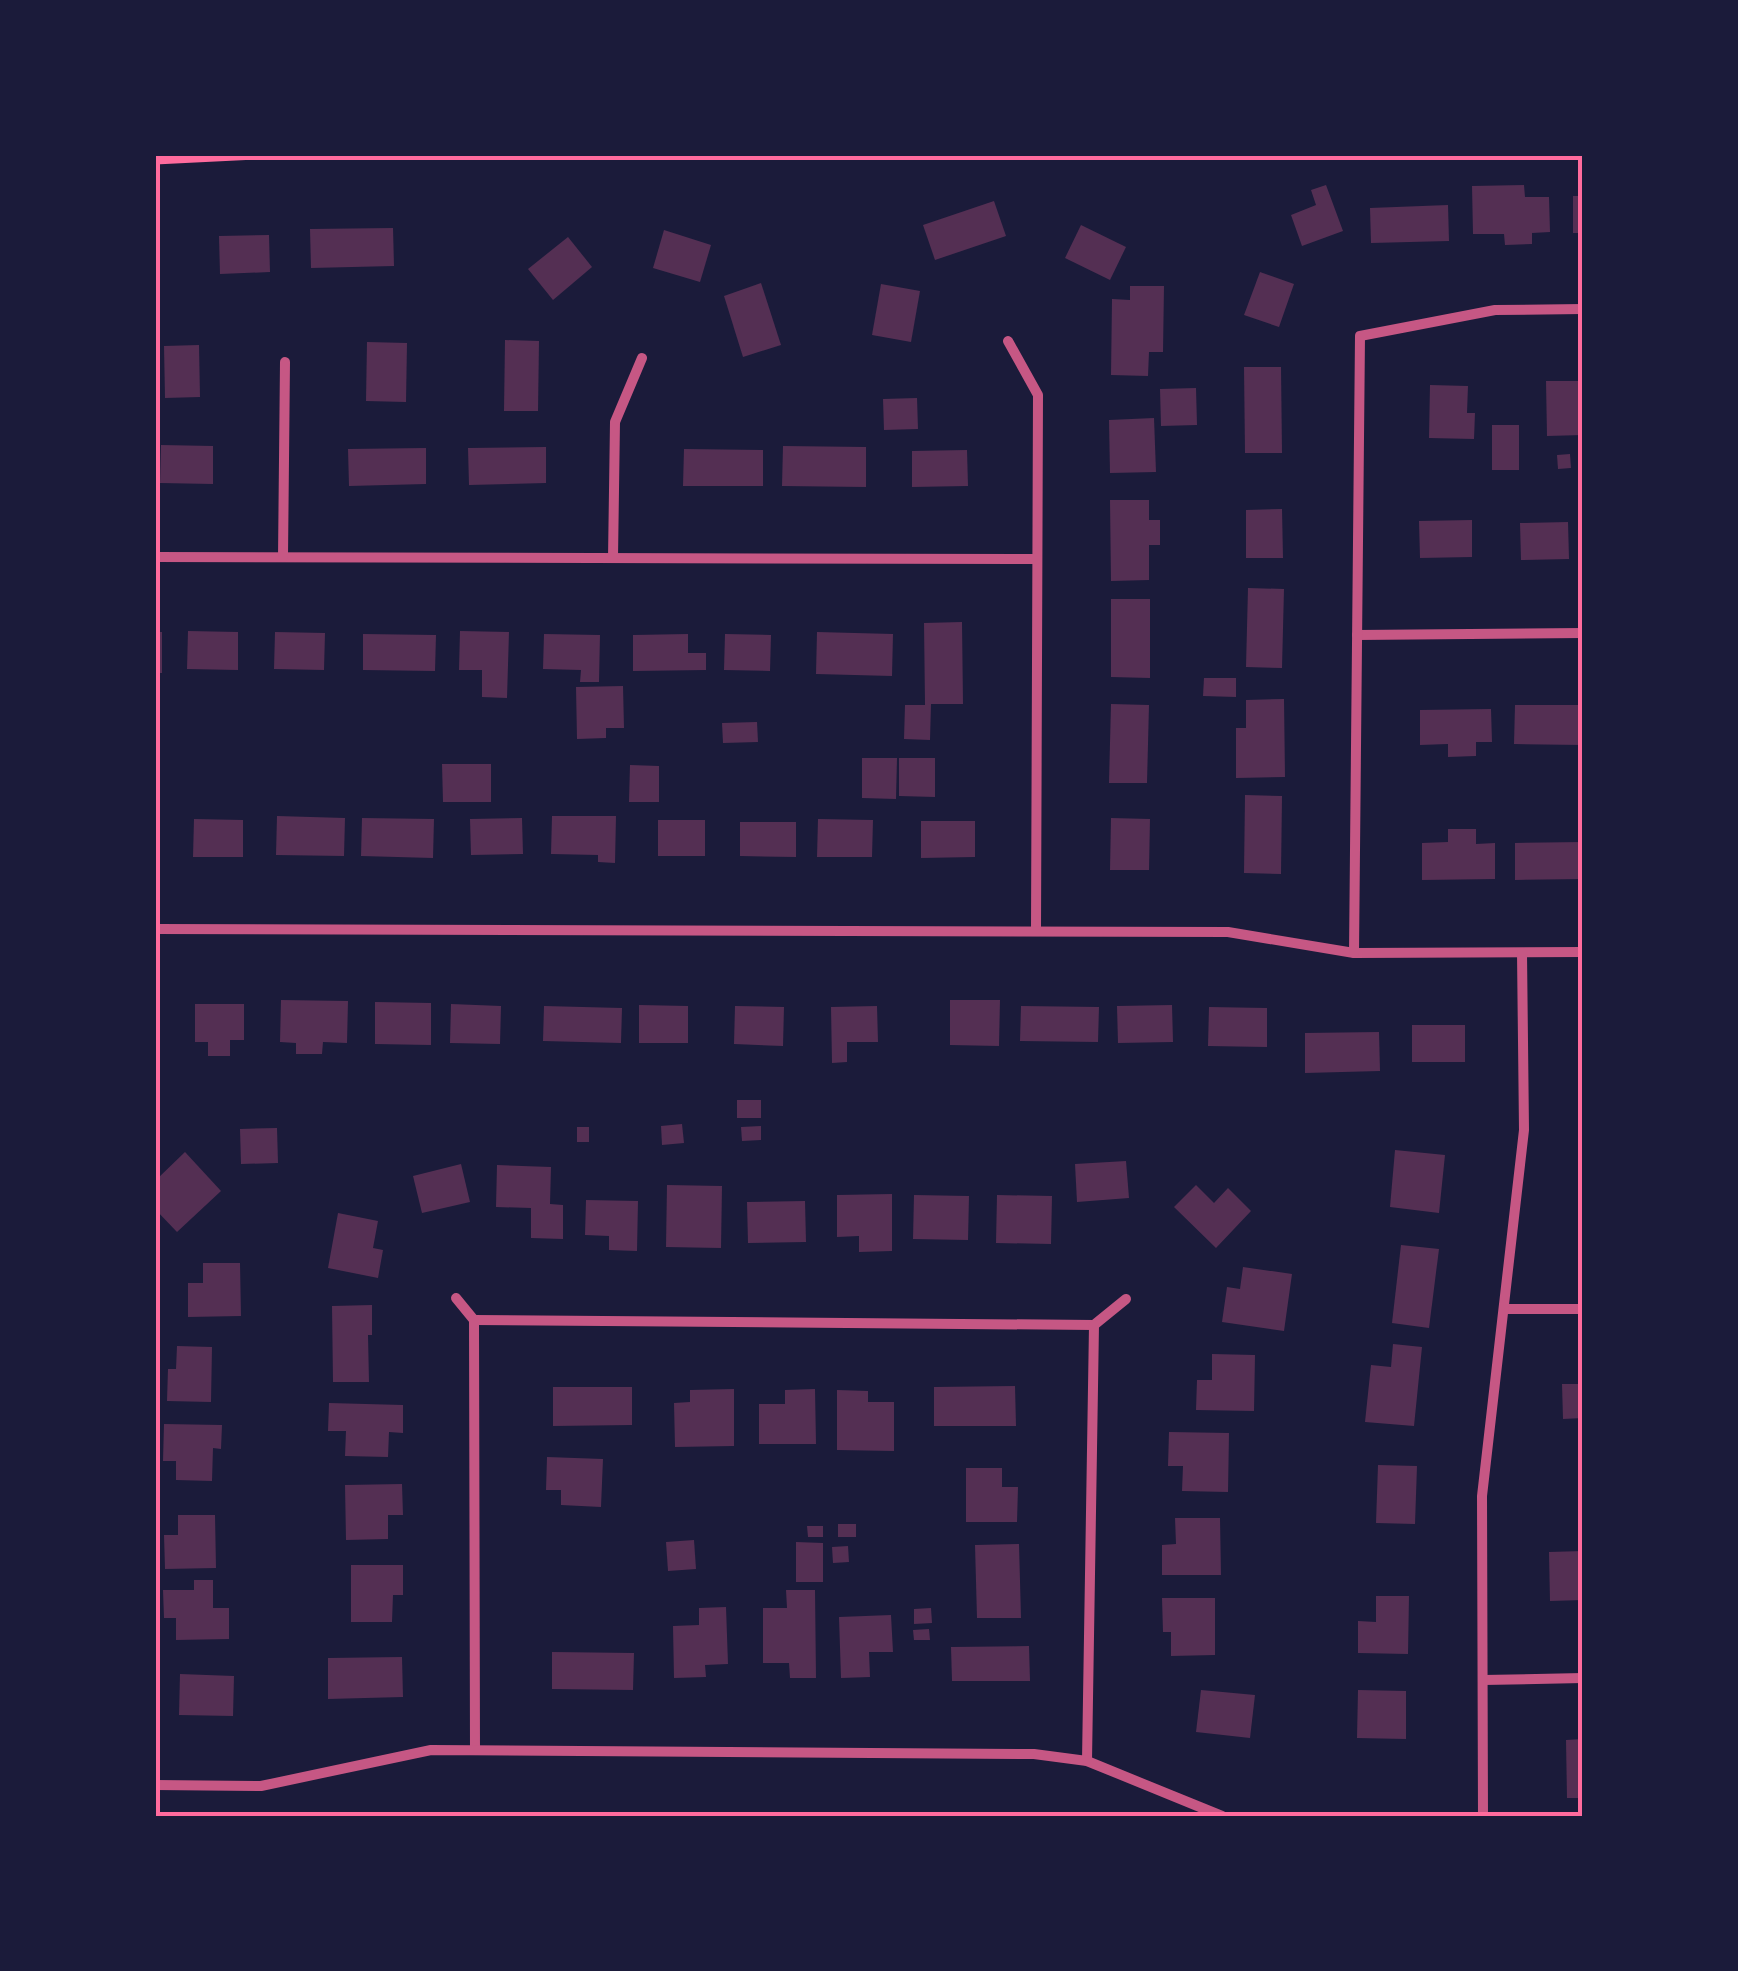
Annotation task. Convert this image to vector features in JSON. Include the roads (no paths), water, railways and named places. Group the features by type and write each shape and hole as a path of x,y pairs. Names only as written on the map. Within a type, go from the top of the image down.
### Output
{"street":[{"path":"1354,953 1360,336 1495,310 1583,309"},
{"path":"1008,342 1038,395 1036,931"},
{"path":"613,558 615,422 642,358"},
{"path":"284,557 285,362"},
{"path":"155,557 1038,560"},
{"path":"1357,635 1583,634"},
{"path":"155,929 1228,932 1354,953 1583,952"},
{"path":"1483,1816 1482,1496 1524,1130 1522,952"},
{"path":"456,1298 474,1320 474,1749"},
{"path":"474,1320 1094,1325 1126,1299"},
{"path":"1504,1309 1583,1309"},
{"path":"1088,1761 1094,1325"},
{"path":"1483,1680 1583,1678"},
{"path":"155,1784 261,1786 430,1750 1034,1754 1088,1761 1222,1816"}]}
